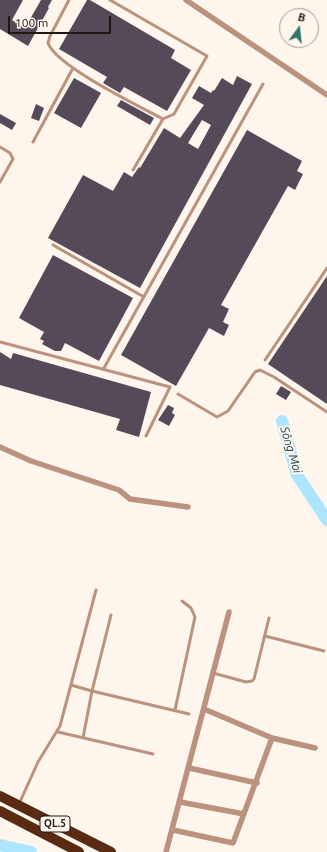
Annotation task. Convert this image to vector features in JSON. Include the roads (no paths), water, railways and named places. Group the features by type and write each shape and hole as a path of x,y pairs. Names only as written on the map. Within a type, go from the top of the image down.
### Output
{"highway":[{"name":"QL.5","path":"0,796 111,852"},
{"name":"QL.5","path":"0,811 79,852"}],"street":[{"path":"186,0 327,95"},
{"path":"0,447 31,461 119,490 130,499 188,507"},
{"path":"166,852 229,612"},
{"path":"204,709 272,738 315,748"},
{"path":"173,830 233,843 257,783 272,738"},
{"path":"189,768 257,783"},
{"path":"180,802 244,814"}],"lane":[{"path":"68,0 48,43 56,54 73,68 163,119"},
{"path":"110,0 207,56 174,114 163,119 133,170"},
{"path":"33,142 73,68"},
{"path":"104,368 263,84"},
{"path":"0,147 10,153 13,159 0,182"},
{"path":"53,245 144,297"},
{"path":"265,360 327,268"},
{"path":"0,342 104,368 170,387 146,436"},
{"path":"178,394 217,417 228,410 255,372 260,370 274,377 327,412"},
{"path":"18,806 38,762 58,732 96,590"},
{"path":"175,710 195,617 191,608 182,600"},
{"path":"83,738 92,691 111,615"},
{"path":"213,673 246,682 252,681 254,679 269,618"},
{"path":"265,636 324,651"},
{"path":"71,685 189,714"},
{"path":"58,732 153,754"}],"waterway":[{"name":"Sông Moi","path":"282,421 297,475 327,520"},
{"path":"0,845 31,852"}]}
